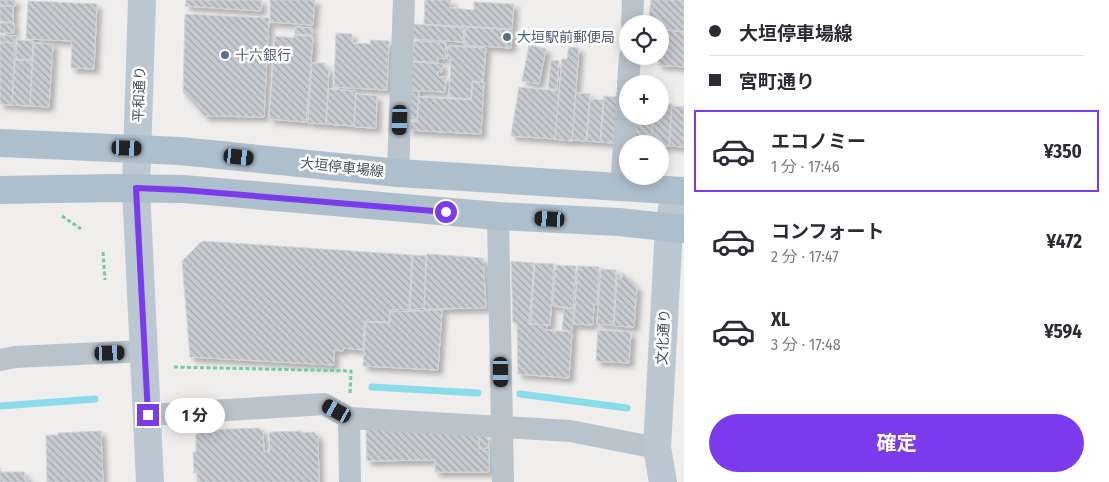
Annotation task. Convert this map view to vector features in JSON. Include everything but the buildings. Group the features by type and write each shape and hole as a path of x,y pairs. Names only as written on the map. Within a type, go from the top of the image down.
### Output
{"main road":[{"name":"大垣停車場線","path":"0,143 180,151 398,173 680,191"},
{"path":"0,190 136,188 183,190 498,216 620,222 677,228"}],"street":[{"name":"平和通り","path":"142,0 136,188 150,482"},
{"path":"398,173 404,0"},
{"path":"632,15 633,0"},
{"path":"621,188 625,125"},
{"name":"文化通り","path":"663,482 657,448 680,191"},
{"path":"498,216 503,482"},
{"path":"0,360 15,357 145,351"},
{"path":"148,415 324,404 349,418 570,431 657,448"},
{"path":"349,418 350,482"}],"path":[{"path":"62,216 81,229"},
{"path":"103,252 105,280"}],"waterway":[{"path":"372,387 478,393"},
{"path":"520,394 627,408"},
{"path":"0,406 95,399"}],"place":[{"name":"大垣駅前郵便局","path":"507,37"},
{"name":"十六銀行","path":"225,55"}],"route":[{"path":"148,415 136,188 183,190 446,212"}]}
